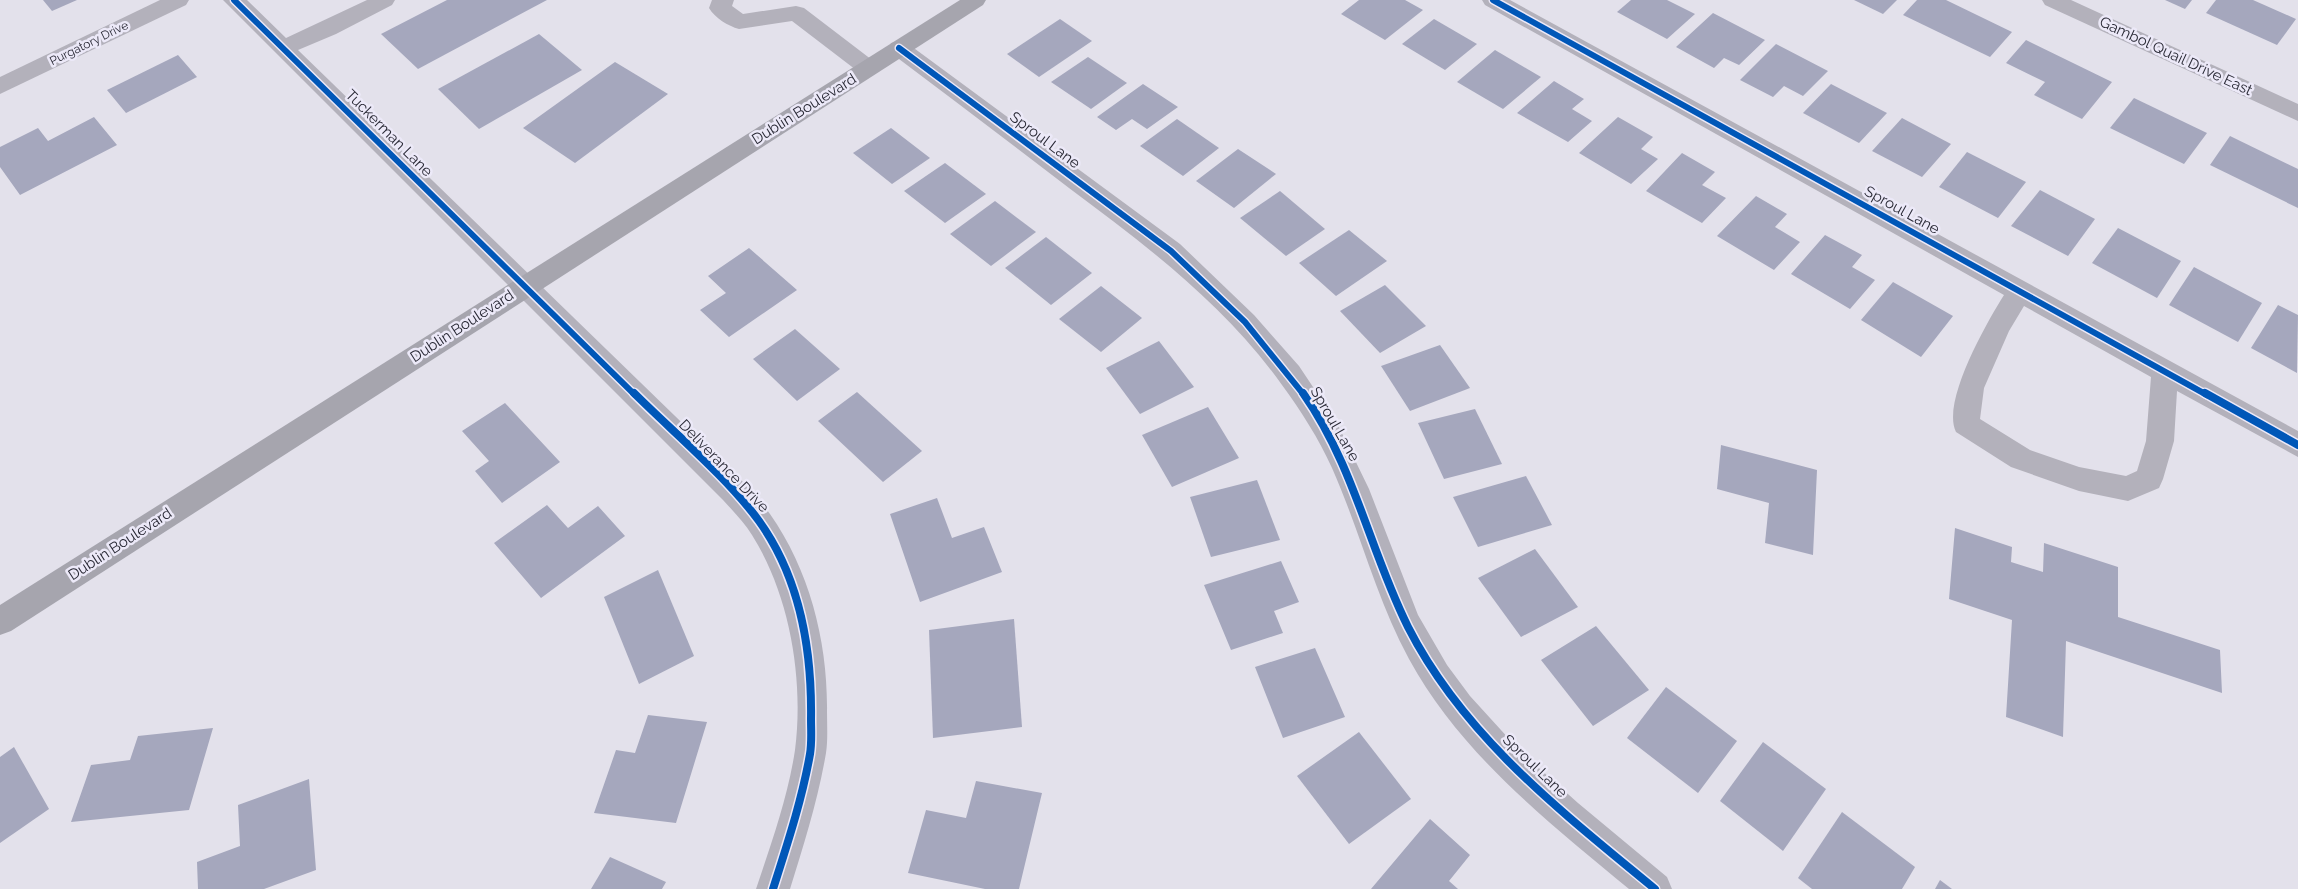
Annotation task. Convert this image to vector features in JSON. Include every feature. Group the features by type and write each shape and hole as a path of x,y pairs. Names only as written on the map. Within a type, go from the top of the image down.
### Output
{"main road":[{"name":"Dublin Boulevard","path":"0,621 975,0"}],"street":[{"name":"Purgatory Drive","path":"0,86 178,0"},
{"name":"Tuckerman Lane","path":"234,0 524,286"},
{"path":"284,48 328,29 384,0"},
{"path":"722,0 720,8 739,22 796,13 868,68"},
{"name":"Sproul Lane","path":"1493,0 2298,445"},
{"name":"Gambol Quail Drive East","path":"2053,0 2298,113"},
{"name":"Sproul Lane","path":"899,48 1171,251 1209,285 1275,353 1322,424 1343,462 1408,627 1435,674 1466,716 1512,766 1543,795 1655,889"},
{"name":"Deliverance Drive","path":"524,286 733,491 763,527 783,566 800,608 810,650 812,701 810,756 796,815 773,889"},
{"path":"2020,291 1998,327 1971,388 1966,424 2021,459 2078,479 2128,489 2149,479 2160,441 2165,371"}],"building":[{"path":"43,0 77,0 52,11"},
{"path":"447,0 547,0 418,69 381,34"},
{"path":"1359,0 1405,0 1423,10 1385,40 1341,14"},
{"path":"1631,0 1667,0 1695,14 1667,39 1617,12"},
{"path":"1854,0 1897,0 1883,14"},
{"path":"1917,0 1946,0 2012,32 1990,57 1903,15"},
{"path":"2165,0 2192,0 2185,9"},
{"path":"2216,0 2253,0 2296,19 2277,45 2206,13"},
{"path":"1713,13 1765,40 1739,65 1724,58 1714,68 1676,47"},
{"path":"1060,19 1092,41 1039,77 1007,54"},
{"path":"1434,19 1477,44 1445,70 1402,44"},
{"path":"539,34 582,70 479,129 438,89"},
{"path":"2026,40 2112,82 2082,119 2034,95 2045,82 2006,63"},
{"path":"1776,44 1828,71 1803,96 1784,86 1773,97 1740,80"},
{"path":"1495,50 1541,77 1503,109 1457,82"},
{"path":"178,55 197,77 126,113 107,90"},
{"path":"1088,57 1127,83 1091,109 1051,82"},
{"path":"615,62 668,94 575,163 523,128"},
{"path":"1554,81 1584,99 1572,109 1592,121 1568,142 1517,113"},
{"path":"1143,84 1178,107 1147,129 1132,119 1116,130 1097,117"},
{"path":"1831,84 1887,113 1859,143 1803,113"},
{"path":"2134,98 2207,133 2184,164 2110,128"},
{"path":"94,117 117,145 20,195 0,167 0,147 38,128 48,141"},
{"path":"1618,117 1653,137 1641,149 1658,159 1631,184 1579,153"},
{"path":"1902,118 1951,144 1922,177 1872,151"},
{"path":"1177,119 1219,148 1183,176 1140,146"},
{"path":"891,128 930,158 892,184 853,153"},
{"path":"2230,136 2298,169 2298,208 2210,165"},
{"path":"1238,149 1276,174 1234,208 1196,181"},
{"path":"1967,152 2026,182 1998,218 1939,187"},
{"path":"1682,153 1715,172 1702,185 1726,198 1702,223 1646,191"},
{"path":"945,163 986,194 945,223 904,191"},
{"path":"2040,190 2095,219 2068,256 2011,226"},
{"path":"1280,191 1325,229 1286,256 1240,218"},
{"path":"1756,196 1787,214 1775,227 1800,242 1774,270 1717,236"},
{"path":"995,201 1036,232 991,266 950,234"},
{"path":"2118,228 2181,261 2157,298 2092,263"},
{"path":"1349,230 1387,261 1336,296 1299,263"},
{"path":"1825,235 1862,255 1852,267 1875,280 1850,309 1791,274"},
{"path":"1046,237 1092,273 1051,305 1005,268"},
{"path":"749,248 797,290 729,337 700,310 726,293 708,276"},
{"path":"2194,267 2262,303 2238,342 2169,305"},
{"path":"1893,282 1953,316 1921,357 1861,320"},
{"path":"1385,285 1426,326 1380,353 1340,311"},
{"path":"1101,286 1142,318 1101,352 1059,319"},
{"path":"2278,305 2298,315 2297,373 2251,348"},
{"path":"795,329 840,369 797,401 753,359"},
{"path":"1159,341 1194,387 1140,414 1106,368"},
{"path":"1440,345 1470,388 1410,411 1381,366"},
{"path":"857,392 922,451 883,482 818,421"},
{"path":"505,403 560,462 502,503 475,471 489,461 462,431"},
{"path":"1208,407 1239,458 1172,487 1142,435"},
{"path":"1475,409 1502,464 1444,479 1418,423"},
{"path":"1721,445 1817,470 1813,555 1765,543 1769,503 1717,489"},
{"path":"1526,476 1552,525 1478,547 1453,497"},
{"path":"1257,480 1280,540 1211,557 1190,497"},
{"path":"937,498 952,538 984,527 1002,572 920,602 890,514"},
{"path":"547,505 568,528 598,506 625,536 541,598 494,543"},
{"path":"1955,528 2012,547 2011,562 2043,572 2044,543 2118,567 2118,617 2220,650 2222,693 2066,641 2063,737 2006,717 2012,620 1949,599"},
{"path":"1535,549 1578,607 1521,637 1478,578"},
{"path":"1281,561 1299,602 1274,611 1283,633 1231,650 1204,585"},
{"path":"658,570 694,656 639,684 604,597"},
{"path":"1014,619 1022,727 933,738 929,630"},
{"path":"1596,626 1649,690 1593,726 1541,660"},
{"path":"1315,648 1345,717 1283,738 1255,667"},
{"path":"1666,687 1737,741 1698,793 1627,738"},
{"path":"648,715 707,722 676,823 594,813 616,750 635,753"},
{"path":"213,728 189,810 71,822 91,765 130,760 138,736"},
{"path":"1359,732 1411,799 1349,844 1297,776"},
{"path":"1763,742 1826,789 1783,851 1720,801"},
{"path":"14,747 49,809 0,843 0,757"},
{"path":"309,779 316,870 264,889 198,889 197,862 240,846 238,805"},
{"path":"976,781 1042,793 1019,889 985,889 908,873 926,810 966,818"},
{"path":"1842,812 1915,867 1902,889 1812,889 1798,878"},
{"path":"1430,819 1470,855 1449,881 1458,889 1371,889"},
{"path":"610,857 666,882 662,889 591,889"},
{"path":"1940,880 1952,889 1935,889"}],"cycle path":[{"path":"234,0 733,491 764,529 777,552 796,598 807,645 812,694 811,744 806,775 773,889"},
{"path":"1493,0 2298,445"},
{"path":"899,48 1171,251 1245,322 1289,374 1327,431 1355,489 1407,625 1436,675 1459,706 1510,763 1566,815 1655,889"}]}
